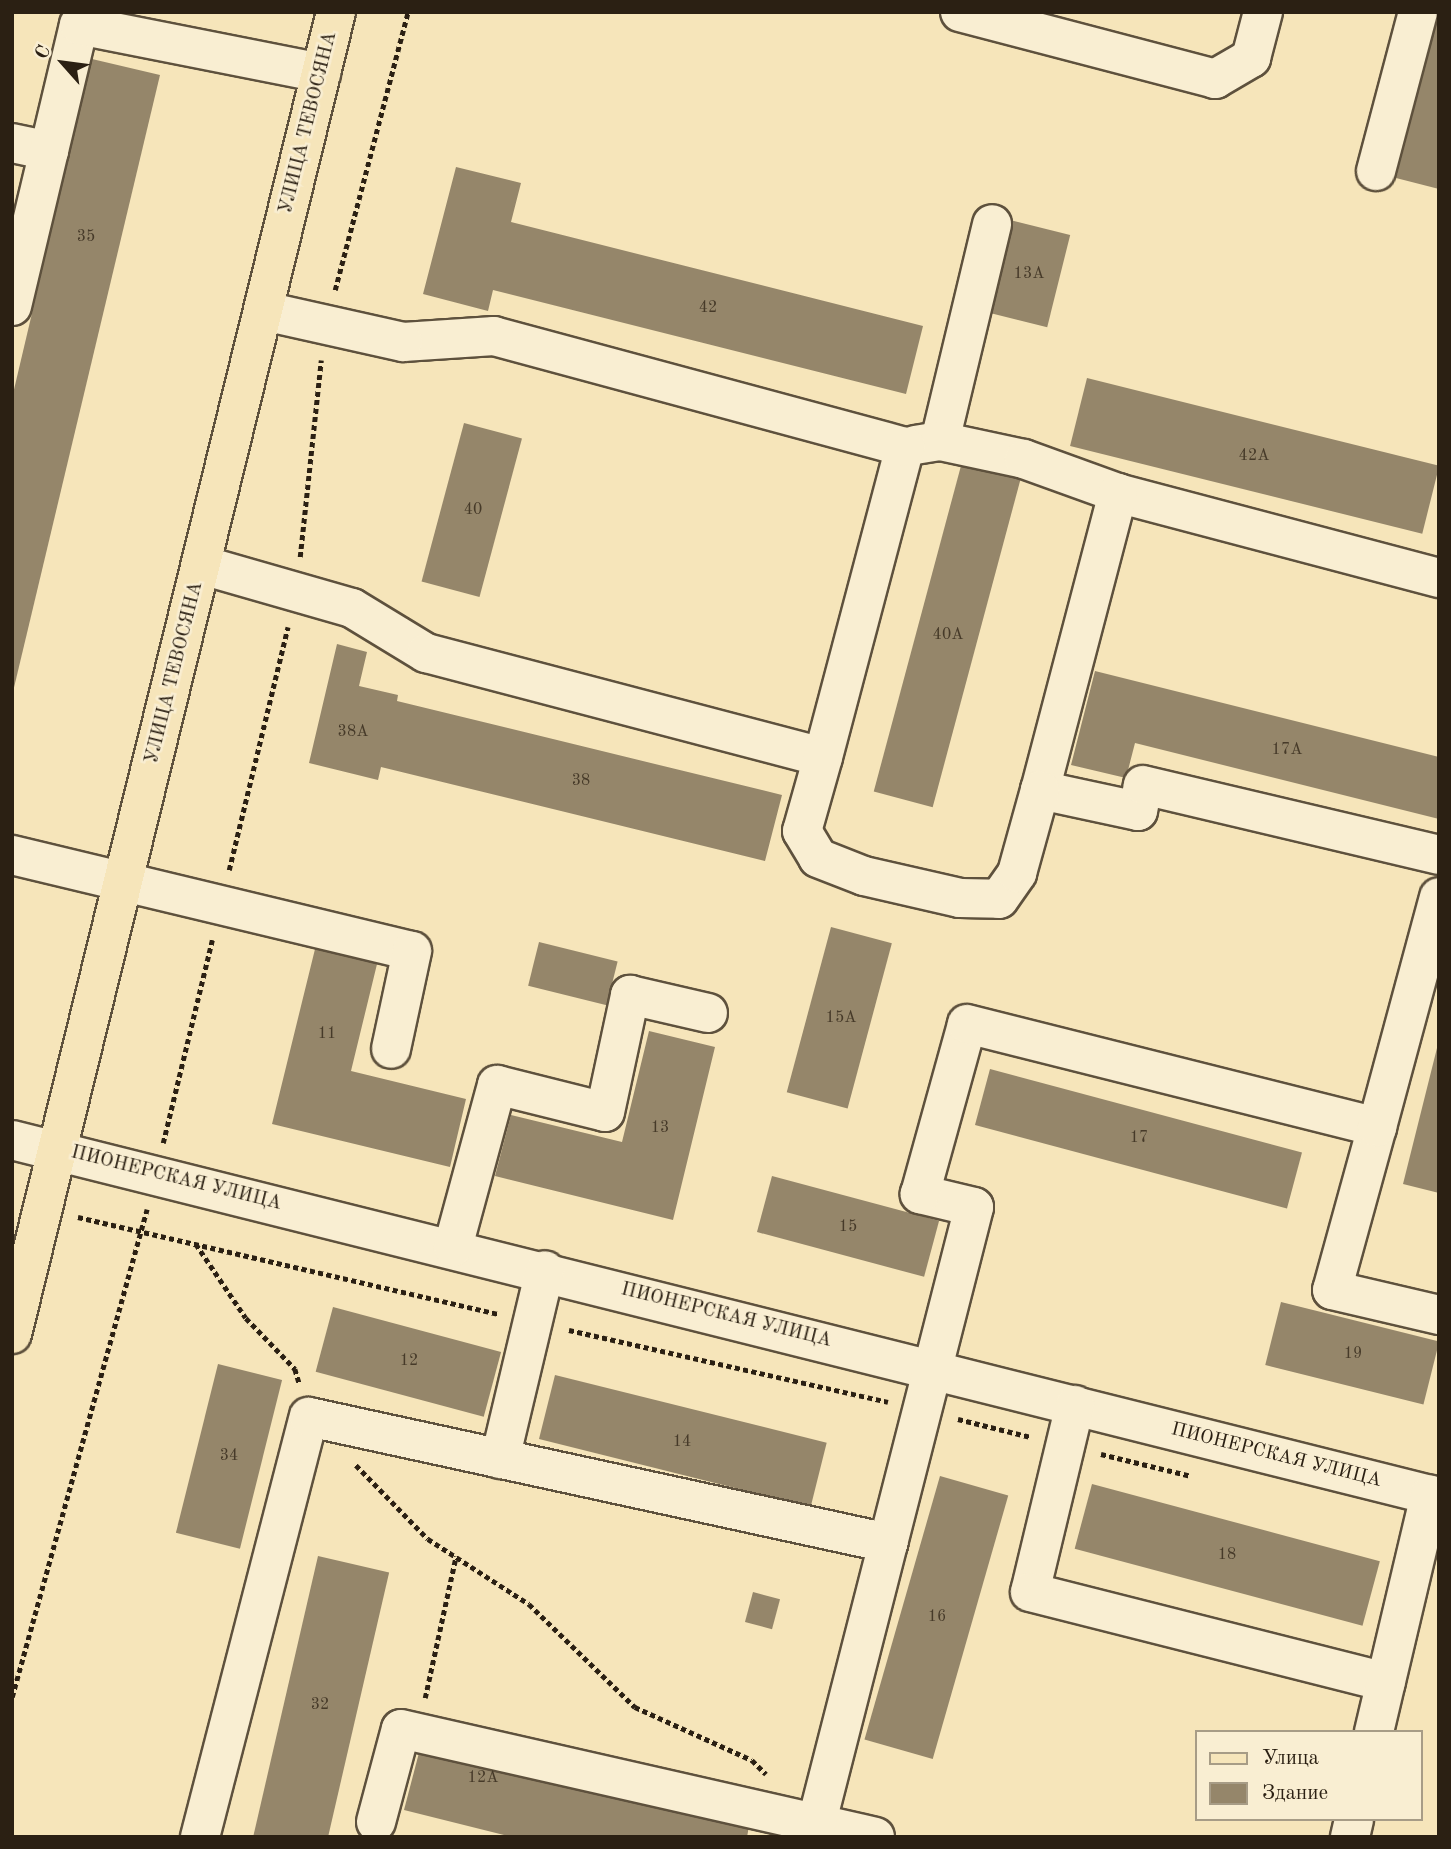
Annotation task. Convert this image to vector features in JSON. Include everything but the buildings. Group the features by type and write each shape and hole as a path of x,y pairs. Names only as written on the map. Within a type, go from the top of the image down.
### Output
{"main road":[{"name":"УЛИЦА ТЕВОСЯНА","path":"12,1334 60,1151 336,12"}],"street":[{"path":"960,12 1089,29 1215,79 1251,58 1262,12"},
{"path":"1376,171 1418,12"},
{"path":"12,306 79,25 321,73"},
{"path":"12,143 49,151"},
{"path":"992,224 822,757 802,831 818,858 864,876 960,898 999,899 1017,873 1118,493"},
{"path":"264,311 325,328 403,342 494,336 922,444 1024,459 1118,493 1439,578"},
{"path":"202,565 352,608 426,653 822,757"},
{"path":"1040,790 1138,811 1143,785 1439,855"},
{"path":"12,855 412,951 391,1049"},
{"path":"1439,897 1332,1290 1439,1314"},
{"path":"453,1247 497,1085 605,1112 630,995 708,1013"},
{"path":"815,1830 974,1207 920,1194 967,1024 1377,1127"},
{"name":"ПИОНЕРСКАЯ УЛИЦА","path":"12,1140 545,1269 1434,1496"},
{"path":"500,1459 545,1269"},
{"path":"1076,1405 1030,1592 1386,1682"},
{"path":"200,1837 309,1417 888,1543"},
{"path":"1374,1730 1386,1682 1427,1569 1434,1496"},
{"path":"376,1822 401,1729 815,1830 875,1837"}],"path":[{"path":"12,1697 142,1231 297,593 325,328 408,12"},
{"path":"142,1231 923,1410 1198,1478"},
{"path":"196,1244 246,1318 295,1369 309,1417 428,1539 529,1604 635,1707 752,1760 770,1778"},
{"path":"417,1733 456,1556"}]}
